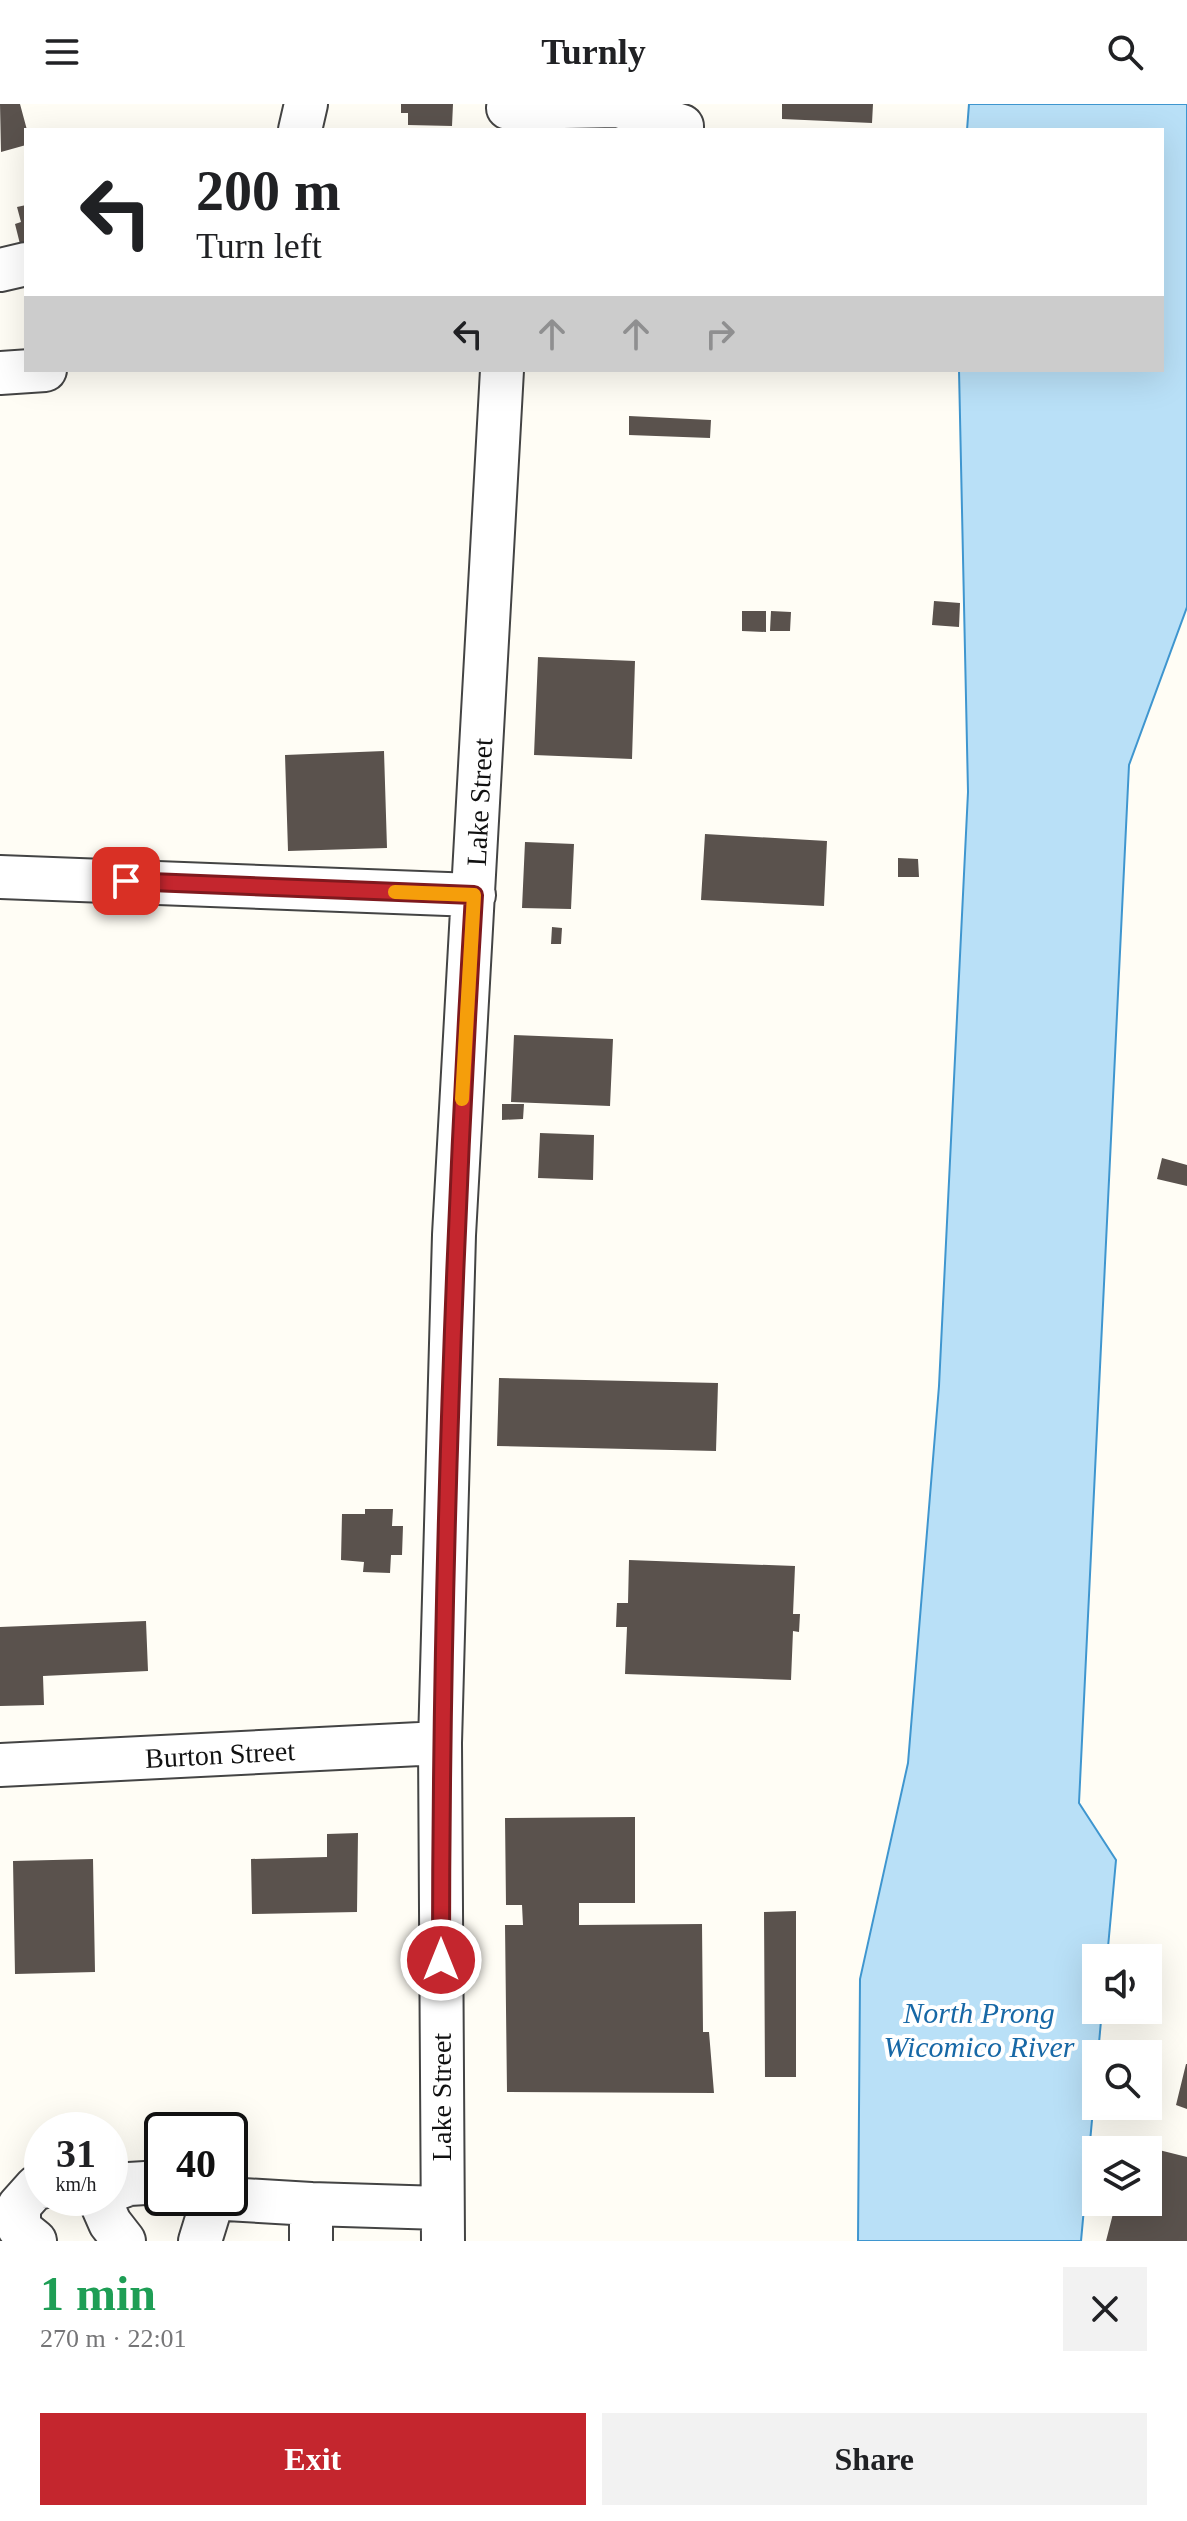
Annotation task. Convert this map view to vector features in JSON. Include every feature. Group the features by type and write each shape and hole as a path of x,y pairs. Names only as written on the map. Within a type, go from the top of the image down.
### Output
{"street":[{"path":"300,128 306,104"},
{"path":"508,114 618,106 682,128"},
{"path":"0,373 24,371"},
{"name":"Lake Street","path":"442,2224 440,1743 454,1235 502,372"},
{"path":"0,877 474,895"},
{"name":"Burton Street","path":"0,1765 440,1743"},
{"path":"24,2200 19,2206 19,2228 35,2241"},
{"path":"248,2208 311,2222 442,2224"},
{"path":"107,2216 124,2241"},
{"path":"200,2241 207,2216"}],"water":[{"name":"North Prong Wicomico River","path":"969,104 1187,104 1187,607 1129,765 1079,1803 1116,1860 1108,1944 1082,1944 1082,2024 1101,2024 1099,2040 1082,2040 1082,2120 1092,2120 1091,2136 1082,2136 1081,2241 858,2241 860,1979 908,1763 939,1386 968,792 959,372 1164,372 1164,128 967,128"}],"building":[{"path":"0,104 20,104 26,128 24,128 24,146 1,152"},
{"path":"401,104 453,104 452,126 408,125 408,113 401,113"},
{"path":"782,104 873,104 872,123 782,119"},
{"path":"24,205 22,252 15,224 21,222 17,207"},
{"path":"629,416 711,420 710,438 629,435"},
{"path":"934,601 960,603 959,627 932,625"},
{"path":"742,611 766,611 766,632 742,631"},
{"path":"771,611 791,612 790,631 770,631"},
{"path":"538,657 635,661 632,759 534,755"},
{"path":"384,751 387,848 288,851 285,755"},
{"path":"705,834 827,841 824,906 701,900"},
{"path":"525,842 574,844 571,909 522,908"},
{"path":"898,858 918,859 919,877 898,877"},
{"path":"552,927 562,928 561,944 551,944"},
{"path":"514,1035 613,1039 610,1106 511,1102"},
{"path":"502,1104 524,1104 523,1119 502,1120"},
{"path":"540,1133 594,1135 593,1180 538,1178"},
{"path":"1162,1158 1187,1165 1187,1186 1157,1179"},
{"path":"499,1378 718,1383 716,1451 497,1446"},
{"path":"365,1509 393,1509 392,1526 403,1526 402,1555 391,1555 390,1573 363,1572 364,1562 341,1560 342,1514 365,1514"},
{"path":"629,1560 795,1566 793,1614 800,1614 799,1632 793,1631 791,1680 625,1674 627,1627 616,1627 617,1603 628,1603"},
{"path":"146,1621 148,1671 43,1676 44,1705 0,1706 0,1627"},
{"path":"635,1817 635,1903 579,1903 579,1925 702,1924 703,2032 709,2032 714,2093 507,2092 505,1925 523,1925 522,1905 506,1905 505,1818"},
{"path":"358,1833 357,1912 252,1914 251,1859 327,1857 327,1834"},
{"path":"93,1859 95,1972 15,1974 13,1861"},
{"path":"796,1911 796,2077 765,2077 764,1912"},
{"path":"1187,2064 1187,2109 1176,2105"},
{"path":"1162,2151 1187,2157 1187,2241 1106,2241 1112,2216 1162,2216"}],"slow traffic":[{"path":"395,892 474,895 462,1099"}],"route":[{"path":"126,881 474,895 454,1235 440,1743 441,1960"}]}
